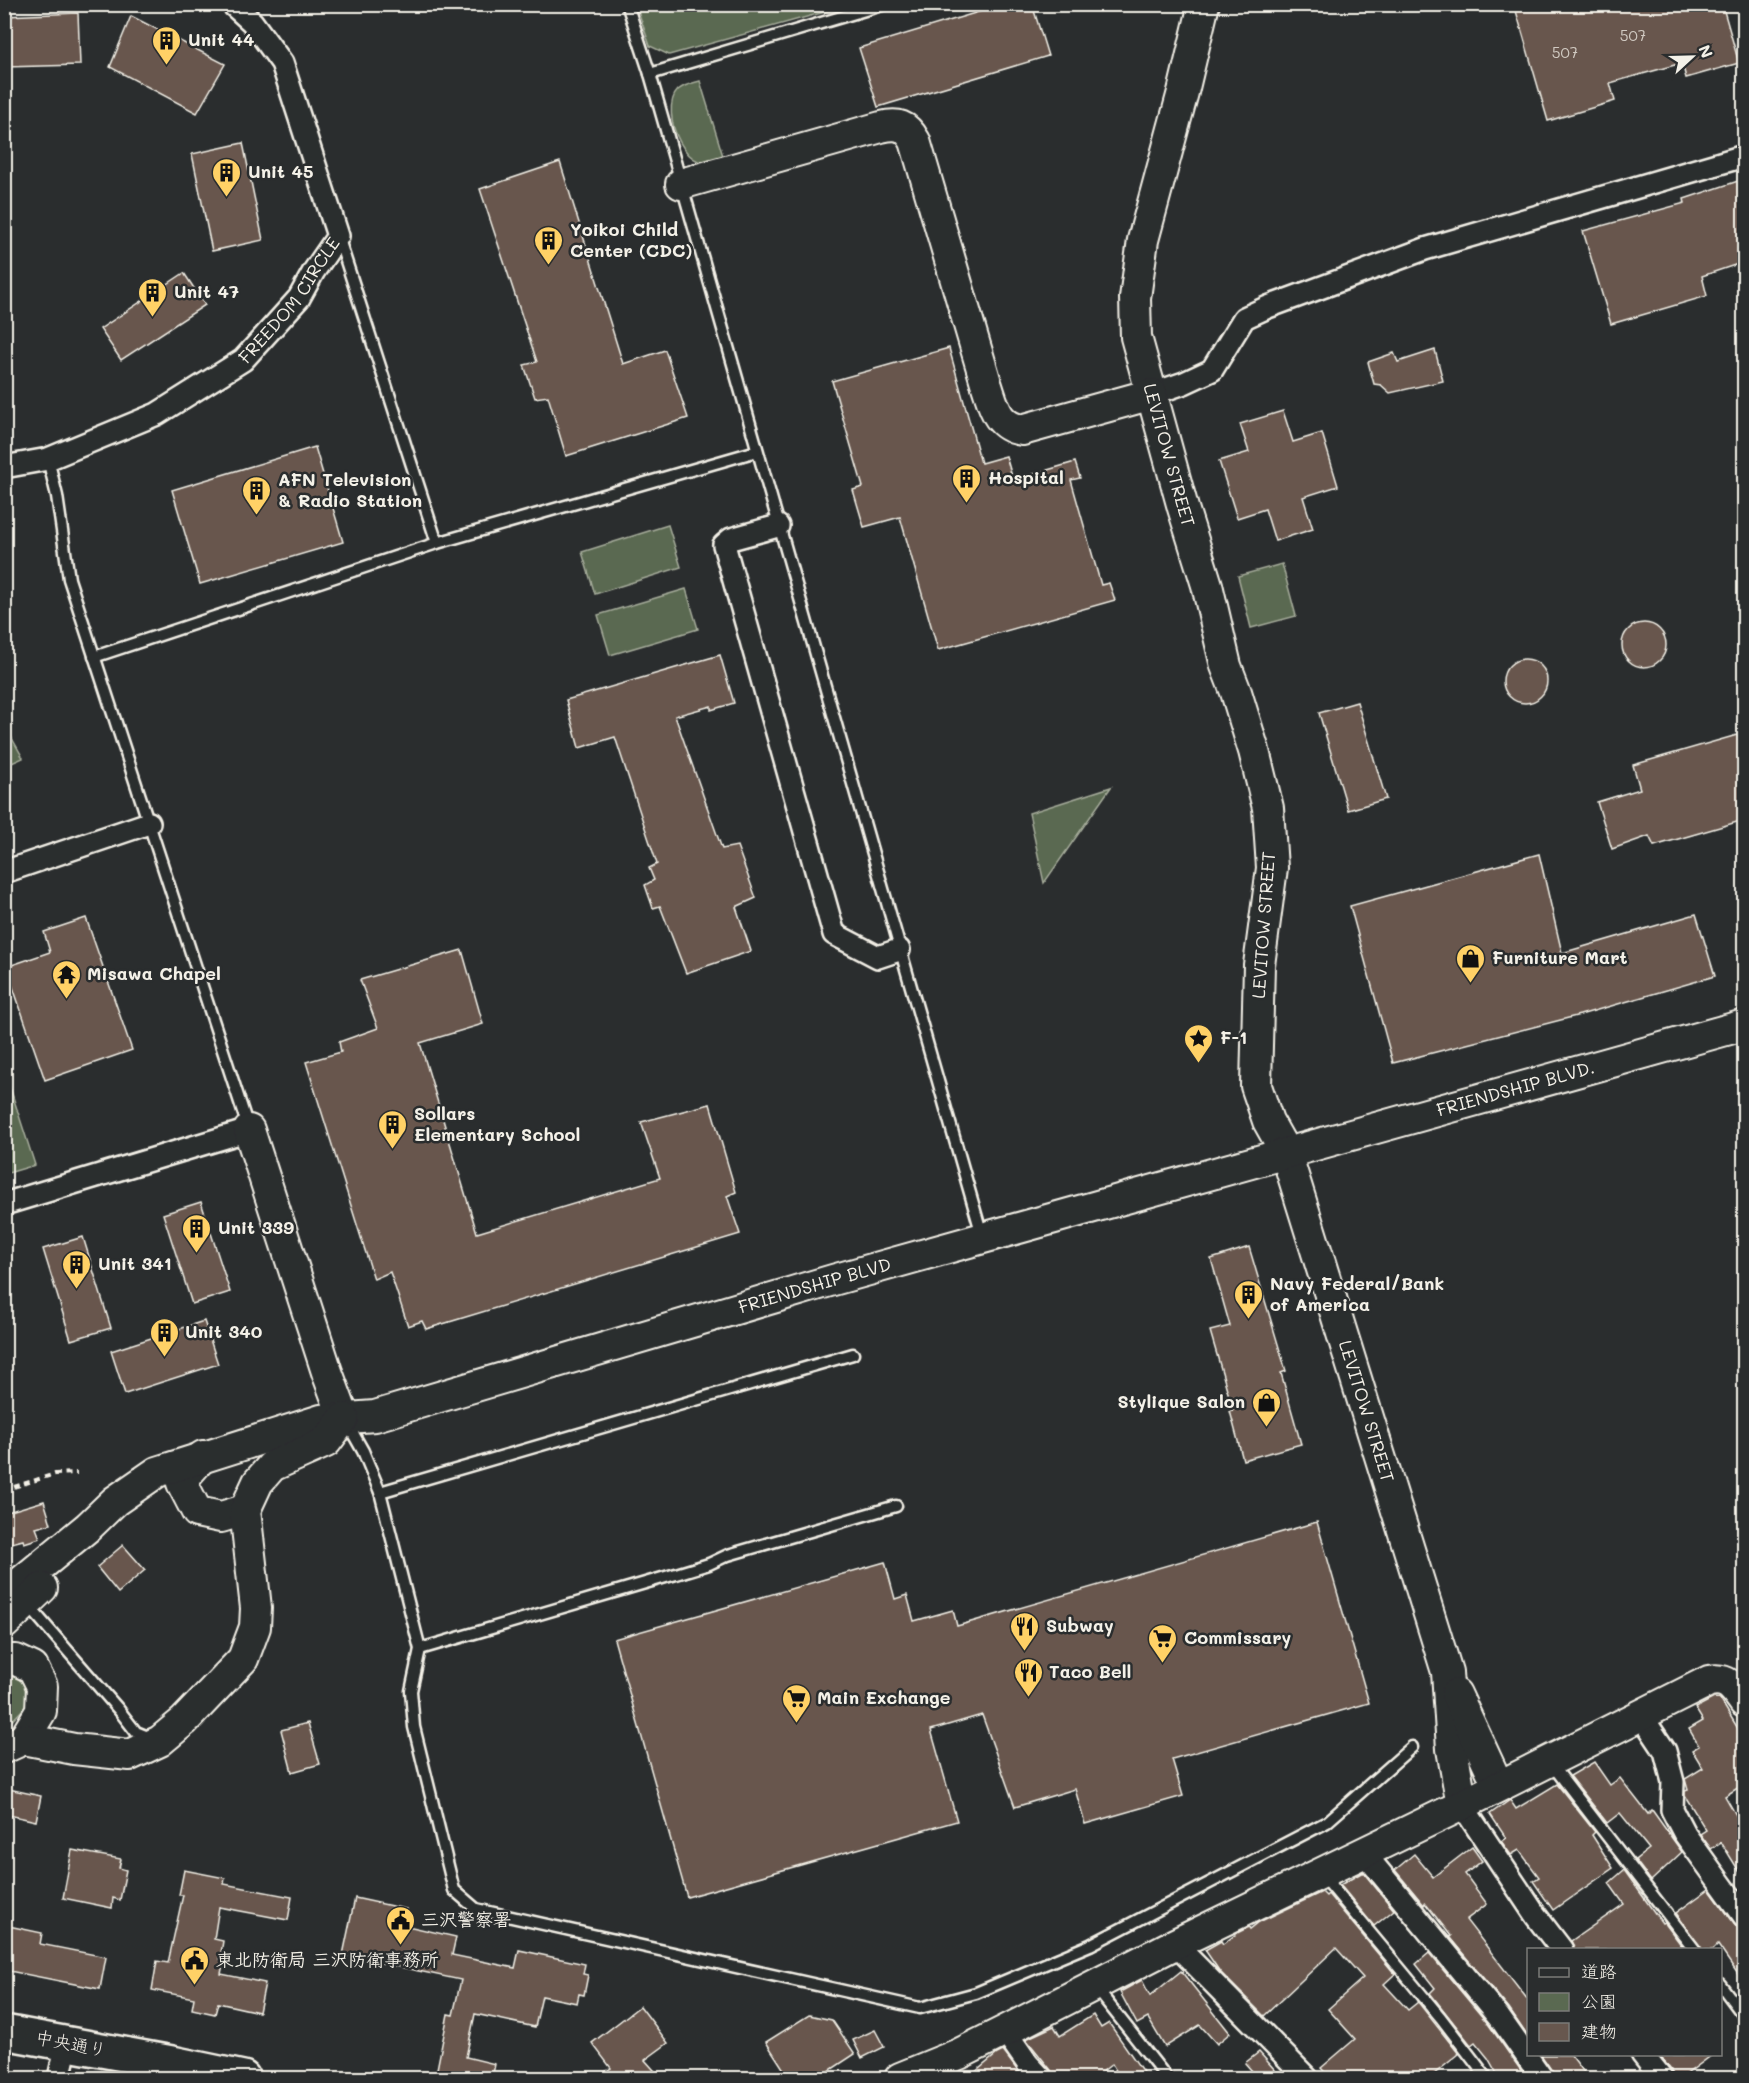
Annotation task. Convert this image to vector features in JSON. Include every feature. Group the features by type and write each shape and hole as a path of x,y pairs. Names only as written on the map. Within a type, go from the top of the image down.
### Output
{"main road":[{"name":"中央通り","path":"4,2031 243,2079"}],"street":[{"name":"FREEDOM CIRCLE","path":"4,467 48,459 157,414 243,360 299,298 338,236 282,63 252,22 232,4"},
{"name":"LEVITOW STREET","path":"1204,4 1143,240 1137,286 1136,338 1207,585 1226,666 1254,751 1268,808 1272,868 1259,964 1256,1086 1268,1121 1286,1153 1447,1672 1452,1749 1462,1805"},
{"path":"681,184 893,124 906,128 915,141 987,386 999,417 1011,428 1022,430 1152,394 1212,370 1244,318 1268,307 1425,249 1744,156"},
{"path":"778,526 731,539 724,545 834,934 878,957 899,950"},
{"path":"4,872 149,824"},
{"name":"FRIENDSHIP BLVD.","path":"1286,1153 1375,1130 1744,1025"},
{"path":"4,1204 249,1130 344,1418 326,1442 272,1466 258,1482 245,1510 256,1608 255,1627 243,1659 184,1721 160,1742 130,1755 14,1743"},
{"name":"FRIENDSHIP BLVD","path":"195,1465 321,1420 375,1416 982,1237 1017,1230 1286,1153"},
{"path":"195,1465 182,1483 197,1512 221,1517 245,1510"},
{"path":"15,1596 99,1542 164,1484 195,1465"},
{"path":"4,1624 15,1596 115,1501 157,1472 195,1465"},
{"path":"4,1660 16,1660 33,1668 42,1686 41,1711 14,1743"},
{"path":"1447,1672 1475,1739 1498,1785"},
{"path":"900,2079 959,2054 1175,1944 1462,1805 1709,1681 1719,1678 1733,1686 1744,1702"},
{"path":"1641,1715 1665,1751 1673,1782 1672,1810 1684,1833 1744,1916"},
{"path":"1462,1805 1536,1916 1560,1948"},
{"path":"1364,1853 1499,2017 1542,2079"},
{"path":"1175,1944 1307,2079"},
{"path":"1005,2031 1041,2079"},
{"path":"59,2079 67,2044"},
{"path":"1643,2056 1661,2079"}],"lane":[{"path":"627,4 650,74 982,1237"},
{"path":"650,74 885,4"},
{"path":"338,236 437,543"},
{"path":"94,657 437,543 757,450"},
{"path":"48,459 57,496 69,579 249,1130"},
{"path":"380,1492 853,1354"},
{"path":"344,1418 363,1451 380,1492 420,1649 411,1691 414,1727 454,1890 476,1909 920,2008 976,1993 1090,1945 1327,1822 1412,1748"},
{"path":"420,1649 676,1574 709,1564 728,1555 896,1506"},
{"path":"15,1596 136,1732 160,1742"},
{"path":"1549,1760 1693,1948"},
{"path":"1320,1874 1441,2018 1487,2079"},
{"path":"1094,1985 1167,2079"},
{"path":"1722,1987 1744,2016"}],"path":[{"path":"4,1490 55,1474 77,1473"}],"green space":[{"path":"636,4 850,5 669,55 650,46"},
{"path":"700,81 723,156 710,163 699,161 688,154 674,128 671,113 673,100 678,90 685,85"},
{"path":"668,525 681,567 595,594 582,552"},
{"path":"1282,564 1296,616 1251,628 1238,576"},
{"path":"686,589 698,629 610,655 598,615"},
{"path":"9,733 23,758 5,766 5,736"},
{"path":"1111,787 1044,883 1029,813"},
{"path":"4,1069 35,1165 5,1174 4,1174"},
{"path":"11,1672 25,1685 27,1705 5,1728 5,1673"}],"building":[{"path":"1005,4 1032,4 1048,56 878,107 859,48"},
{"path":"1514,4 1722,4 1739,63 1686,78 1682,63 1610,83 1615,101 1548,121"},
{"path":"78,13 80,65 4,67 4,16"},
{"name":"Unit 44","path":"131,16 225,64 197,113 110,67"},
{"name":"Unit 45","path":"243,143 263,240 212,251 192,154"},
{"name":"Yoikoi Child Center (CDC)","path":"560,162 623,364 665,350 688,418 566,456 548,396 535,398 524,365 537,362 480,189"},
{"path":"1744,179 1744,262 1702,276 1707,296 1611,324 1583,231 1685,203 1684,199"},
{"name":"Unit 47","path":"184,273 205,305 121,360 100,329"},
{"name":"Hospital","path":"949,348 981,463 1006,456 1013,480 1075,462 1080,478 1071,480 1101,585 1109,583 1115,600 938,650 900,517 864,527 853,490 863,487 832,381"},
{"path":"1435,350 1443,381 1390,393 1381,385 1374,384 1368,362 1394,353 1398,362"},
{"path":"1283,411 1293,442 1322,433 1338,486 1303,497 1313,529 1275,541 1265,509 1237,518 1219,461 1249,452 1240,424"},
{"name":"AFN Television & Radio Station","path":"315,447 343,542 200,584 172,490"},
{"path":"1644,623 1660,629 1666,645 1660,661 1644,667 1628,661 1622,645 1628,629"},
{"path":"720,655 734,703 711,710 711,706 675,716 722,849 737,846 756,898 736,907 751,951 686,973 660,906 653,908 645,885 654,880 649,868 657,864 615,737 579,748 566,700"},
{"path":"1525,659 1541,665 1547,681 1541,697 1525,703 1509,697 1503,681 1509,665"},
{"path":"1357,702 1386,799 1348,810 1319,713"},
{"path":"1744,733 1744,820 1654,846 1649,836 1612,849 1597,802 1640,789 1633,765"},
{"name":"Furniture Mart","path":"1539,854 1562,953 1696,914 1715,976 1580,1015 1393,1063 1350,906"},
{"name":"Misawa Chapel","path":"86,918 132,1050 45,1080 6,967 50,952 44,932"},
{"name":"Sollars Elementary School","path":"462,950 483,1024 420,1043 477,1233 660,1178 641,1122 710,1104 736,1192 727,1196 740,1234 426,1329 422,1321 408,1326 390,1272 374,1279 306,1062 341,1052 339,1042 378,1028 360,980"},
{"name":"Unit 339","path":"201,1202 230,1292 192,1304 163,1214"},
{"name":"Unit 341","path":"83,1237 111,1328 71,1340 43,1249"},
{"path":"1249,1247 1286,1371 1281,1373 1301,1444 1243,1460 1230,1411 1233,1410 1210,1331 1230,1326 1211,1259"},
{"name":"Unit 340","path":"204,1321 218,1364 125,1394 111,1351"},
{"path":"44,1501 51,1524 36,1528 40,1538 24,1543 23,1540 4,1545 4,1513"},
{"path":"1317,1522 1369,1703 1172,1759 1183,1796 1085,1824 1075,1789 1015,1807 982,1715 931,1730 957,1821 687,1897 614,1639 885,1562 895,1599 907,1595 914,1621 953,1610 957,1626"},
{"path":"123,1545 145,1570 118,1593 97,1567"},
{"path":"1714,1698 1720,1699 1742,1735 1738,1737 1744,1747 1744,1784 1725,1796 1744,1829 1744,1879 1721,1842 1711,1849 1700,1834 1706,1830 1685,1796 1685,1791 1688,1790 1685,1779 1703,1768 1692,1750 1699,1746 1689,1729 1703,1721 1695,1708"},
{"path":"308,1723 320,1764 292,1772 281,1730"},
{"path":"1594,1762 1610,1785 1620,1778 1648,1814 1652,1810 1682,1852 1651,1881 1635,1860 1649,1849 1620,1813 1607,1823 1570,1776"},
{"path":"1557,1784 1595,1832 1592,1835 1613,1868 1553,1910 1533,1881 1539,1877 1519,1850 1511,1855 1501,1841 1506,1838 1490,1814 1510,1800 1516,1809"},
{"path":"4,1788 41,1796 36,1821 4,1814"},
{"path":"1472,1847 1482,1861 1465,1874 1487,1904 1466,1920 1527,1999 1527,2036 1509,2009 1449,1937 1451,1936 1425,1903 1424,1905 1395,1870 1414,1854 1433,1877"},
{"path":"72,1850 121,1859 119,1868 126,1870 120,1900 113,1898 112,1908 63,1898"},
{"path":"184,1870 225,1878 224,1884 292,1897 288,1920 219,1907 214,1939 223,1941 220,1959 224,1959 221,1974 265,1983 259,2012 218,2003 215,2014 192,2009 194,1998 152,1990 157,1961 168,1963 183,1895 179,1895"},
{"path":"1624,1870 1662,1923 1664,1922 1684,1948 1574,1948 1571,1941 1624,1904 1609,1883"},
{"path":"1363,1872 1394,1910 1374,1926 1340,1885"},
{"path":"1709,1889 1744,1935 1744,1983 1722,1948 1718,1945 1715,1948 1701,1948 1676,1913"},
{"path":"1322,1892 1326,1896 1328,1894 1395,1974 1384,1984 1408,2010 1418,2002 1459,2054 1428,2079 1331,2079 1321,2068 1355,2039 1328,2009 1363,1978 1336,1948 1264,2016 1220,1972 1205,1950 1221,1941 1223,1944 1239,1932 1249,1927 1250,1929 1259,1922"},
{"path":"355,1898 406,1909 403,1925 456,1937 452,1955 515,1968 519,1950 585,1964 583,1974 588,1975 584,1995 579,1994 577,2003 542,1996 535,2027 475,2014 466,2057 495,2064 492,2079 435,2079 448,2014 453,2015 461,1980 343,1955"},
{"path":"4,1925 42,1933 40,1944 106,1957 100,1989 4,1970"},
{"path":"1429,1953 1489,2025 1527,2079 1500,2079 1488,2058 1475,2042 1471,2045 1430,1993 1435,1988 1416,1964"},
{"path":"1181,1971 1230,2033 1217,2044 1200,2025 1165,2047 1148,2018 1137,2024 1120,1992 1142,1980 1150,1996"},
{"path":"640,2006 668,2043 645,2060 662,2079 595,2079 611,2068 592,2043"},
{"path":"809,2015 832,2020 855,2054 817,2079 790,2079 766,2042"},
{"path":"1093,2015 1101,2028 1109,2023 1143,2072 1133,2079 1121,2079 1112,2064 1093,2079 1053,2079 1051,2070 1026,2039 1054,2026 1060,2036"},
{"path":"875,2030 884,2047 862,2058 853,2040"},
{"path":"1003,2051 1024,2079 967,2079 997,2054"},
{"path":"1259,2052 1275,2070 1264,2079 1259,2079 1245,2063"},
{"path":"1542,2056 1572,2056 1589,2079 1554,2079 1552,2071"},
{"path":"1660,2056 1711,2056 1680,2079 1673,2079 1671,2070"}],"place":[{"name":"Unit 44","path":"167,66"},
{"name":"Unit 45","path":"227,198"},
{"name":"Yoikoi Child Center (CDC)","path":"549,266"},
{"name":"Unit 47","path":"153,318"},
{"name":"Hospital","path":"967,504"},
{"name":"AFN Television & Radio Station","path":"257,516"},
{"name":"Furniture Mart","path":"1471,984"},
{"name":"Misawa Chapel","path":"66,1000"},
{"name":"F-1","path":"1199,1064"},
{"name":"Sollars Elementary School","path":"393,1150"},
{"name":"Unit 339","path":"197,1254"},
{"name":"Unit 341","path":"77,1290"},
{"name":"Navy Federal/Bank of America","path":"1249,1320"},
{"name":"Unit 340","path":"164,1358"},
{"name":"Stylique Salon","path":"1266,1428"},
{"name":"Subway","path":"1025,1652"},
{"name":"Commissary","path":"1163,1664"},
{"name":"Taco Bell","path":"1028,1698"},
{"name":"Main Exchange","path":"796,1724"},
{"name":"三沢警察署","path":"400,1946"},
{"name":"東北防衛局 三沢防衛事務所","path":"195,1986"}]}
